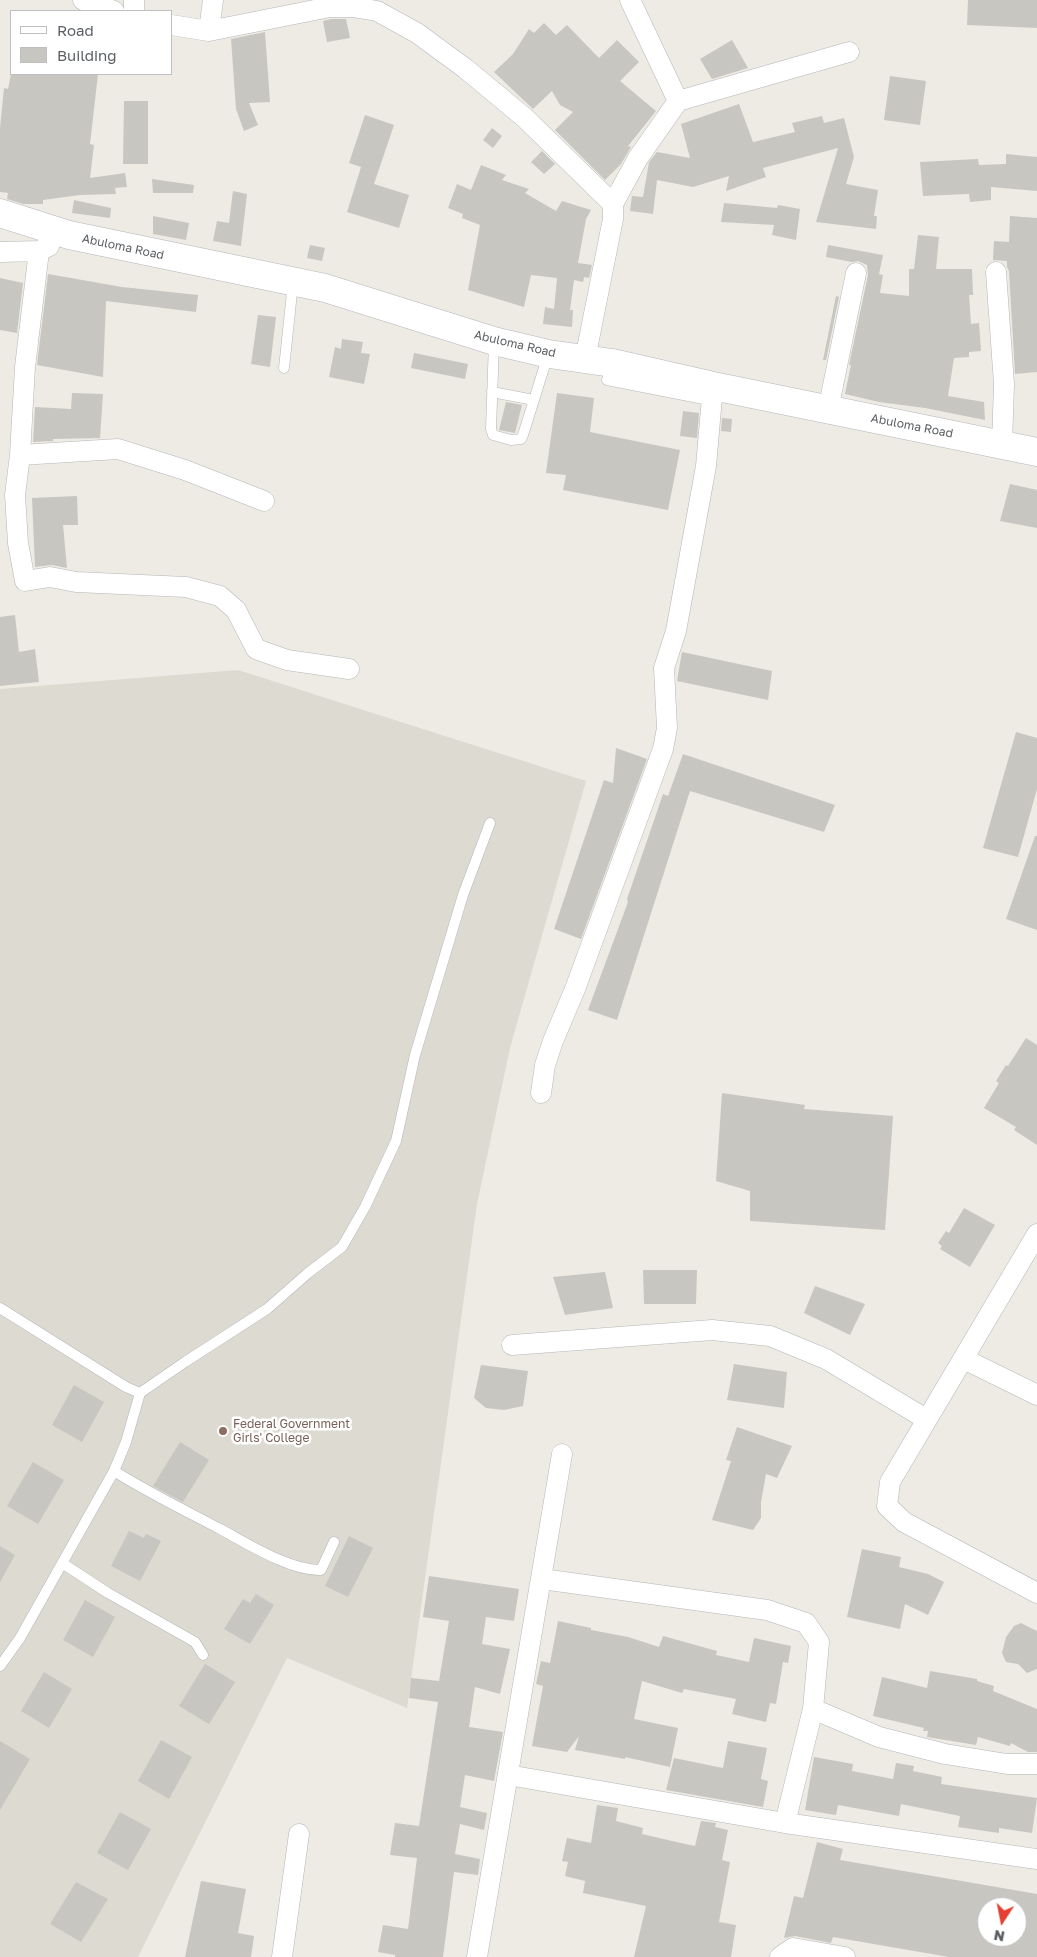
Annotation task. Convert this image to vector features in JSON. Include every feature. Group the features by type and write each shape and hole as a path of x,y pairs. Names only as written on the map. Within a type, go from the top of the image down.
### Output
{"street":[{"path":"83,0 111,10"},
{"path":"209,31 213,0"},
{"path":"630,0 678,101"},
{"path":"172,24 209,31 331,4 377,11 417,33 466,69 525,118 613,204"},
{"path":"585,359 614,219 613,204 638,158 678,101 848,52"},
{"name":"Abuloma Road","path":"0,213 69,235 326,288 494,341 549,354 612,363 711,393 828,410 1037,452"},
{"path":"0,252 39,251 69,235"},
{"path":"39,251 25,367 20,455 8,496 26,581 50,577 76,582 186,587 220,596 236,610 256,650 288,660 349,669"},
{"path":"996,272 1004,384 1002,444"},
{"path":"828,410 856,273"},
{"path":"541,1093 545,1065 553,1041 575,989 663,749 667,728 664,668 676,631 706,466 711,393"},
{"path":"20,455 118,449 185,470 264,501"},
{"path":"1037,1234 890,1482 887,1506 904,1522 1037,1593"},
{"path":"512,1345 712,1330 770,1336 826,1359 926,1419"},
{"path":"964,1359 1037,1395"},
{"path":"477,1957 562,1454"},
{"path":"542,1578 768,1610 806,1623 819,1642 813,1709 785,1823"},
{"path":"813,1709 879,1736 945,1754 1007,1764 1037,1764"},
{"path":"508,1775 785,1823 1037,1859"},
{"path":"282,1957 299,1834"},
{"path":"780,1957 793,1948 845,1957"}],"lane":[{"path":"284,368 293,282"},
{"path":"494,341 492,433 493,435 511,440 521,439 549,354"},
{"path":"492,392 534,400"},
{"path":"0,1666 20,1638 114,1471 126,1442 140,1393 267,1309 308,1273 342,1247 365,1207 396,1141 415,1055 463,895 490,823"},
{"path":"0,1308 126,1387 140,1393"},
{"path":"114,1471 154,1495 276,1558 312,1570 321,1570 334,1542"},
{"path":"62,1563 108,1593 195,1642 202,1655"}],"shaded area":[{"name":"Federal Government Girls' College","path":"238,670 586,781 510,1048 477,1204 407,1708 287,1658 138,1957 0,1957 0,689"}],"building":[{"path":"968,0 1037,0 1037,28 967,25"},
{"path":"346,19 350,38 327,42 323,21"},
{"path":"544,23 556,35 567,25 599,58 617,40 639,62 620,81 656,111 628,146 631,147 621,164 605,180 555,130 573,112 560,105 552,91 533,109 494,72 513,54 529,29 534,33"},
{"path":"265,32 270,102 249,103 258,125 244,131 236,109 231,39"},
{"path":"732,40 748,68 712,79 700,59"},
{"path":"11,75 98,75 90,144 94,145 90,178 125,173 127,187 115,188 116,194 80,195 43,200 43,204 23,204 7,199 8,193 0,192 0,128 4,88 8,89"},
{"path":"890,76 926,81 920,125 884,120"},
{"path":"124,101 148,101 148,164 123,164"},
{"path":"739,104 753,142 795,132 792,123 822,116 824,123 844,118 854,157 846,184 878,190 874,216 877,216 876,229 816,222 838,148 763,168 766,177 726,191 729,176 693,187 657,180 653,214 630,211 632,196 643,197 649,162 657,152 690,158 681,124"},
{"path":"365,115 394,125 374,184 409,195 399,228 347,212 361,167 349,163"},
{"path":"492,128 502,136 493,148 483,140"},
{"path":"542,151 555,164 544,174 531,162"},
{"path":"1006,154 1037,157 1037,191 991,187 991,200 970,202 969,194 923,196 920,162 978,159 979,165 1006,164"},
{"path":"481,165 506,175 502,180 529,189 525,193 556,211 562,201 591,210 586,219 578,263 592,265 589,278 584,277 583,282 574,280 570,310 573,310 572,327 543,324 545,307 554,309 557,278 531,275 524,307 468,290 480,225 462,218 463,214 448,208 457,184 471,190"},
{"path":"152,179 194,185 193,193 153,193"},
{"path":"233,191 247,194 241,246 213,241 217,221 229,223"},
{"path":"74,200 111,208 110,218 72,213"},
{"path":"724,203 777,208 778,205 800,209 796,240 772,235 774,225 721,222"},
{"path":"153,216 189,223 186,240 153,234"},
{"path":"1010,216 1037,218 1037,372 1015,374 1009,271 1007,261 993,260 994,241 1009,242"},
{"path":"918,235 939,237 936,269 972,269 973,295 969,295 971,324 979,323 981,351 969,352 969,357 954,358 948,396 984,402 985,420 925,408 879,402 845,394 851,365 849,365 868,275 867,265 858,261 852,262 826,257 828,245 883,255 879,274 883,275 880,293 909,296 909,269 914,269"},
{"path":"310,245 325,248 322,261 307,258"},
{"path":"48,274 122,287 198,295 196,312 106,301 103,377 37,365"},
{"path":"0,278 23,283 17,333 0,330"},
{"path":"836,296 839,297 826,360 823,360"},
{"path":"258,315 276,317 270,367 251,364"},
{"path":"342,339 363,342 361,353 370,354 364,384 329,377 335,347 341,349"},
{"path":"414,353 468,364 465,379 411,368"},
{"path":"72,393 103,394 100,438 53,439 53,441 33,442 35,407 71,409"},
{"path":"557,393 594,398 590,432 680,450 668,510 563,490 566,475 546,473"},
{"path":"506,402 522,405 515,433 499,430"},
{"path":"683,411 699,413 697,438 680,436"},
{"path":"722,418 732,419 731,432 721,431"},
{"path":"1010,484 1037,490 1037,528 1000,521"},
{"path":"77,496 78,525 63,525 67,568 52,565 35,567 32,498"},
{"path":"15,615 19,652 35,649 39,682 0,686 0,617"},
{"path":"682,652 772,671 768,700 677,681"},
{"path":"1016,732 1037,738 1037,789 1018,857 983,848"},
{"path":"616,748 647,759 581,939 554,929 604,780 613,783"},
{"path":"683,754 835,805 824,832 690,791 617,1020 588,1010 628,902 627,899 663,794 668,796"},
{"path":"1035,836 1037,836 1037,930 1006,919"},
{"path":"1026,1038 1037,1045 1037,1145 1014,1130 1016,1127 984,1108 999,1083 996,1081"},
{"path":"722,1093 805,1105 804,1109 893,1116 885,1230 750,1221 750,1191 716,1181"},
{"path":"964,1208 995,1225 970,1267 940,1249 942,1246 938,1243 946,1231 949,1233"},
{"path":"643,1270 697,1270 696,1304 644,1304"},
{"path":"605,1272 613,1308 565,1315 553,1277"},
{"path":"815,1286 865,1304 850,1335 804,1313"},
{"path":"734,1364 787,1372 784,1408 727,1400"},
{"path":"481,1365 528,1371 523,1406 504,1410 486,1408 474,1398"},
{"path":"74,1385 104,1402 82,1442 52,1425"},
{"path":"737,1427 792,1446 777,1478 766,1474 761,1502 761,1518 753,1530 712,1520 731,1461 726,1460"},
{"path":"180,1442 209,1460 183,1502 153,1486"},
{"path":"33,1462 64,1480 38,1524 7,1506"},
{"path":"129,1531 144,1538 146,1534 161,1541 140,1581 111,1566"},
{"path":"349,1536 373,1548 348,1597 325,1586"},
{"path":"0,1546 15,1555 0,1582"},
{"path":"862,1549 901,1557 899,1567 928,1574 944,1582 928,1615 905,1604 900,1629 847,1617"},
{"path":"429,1576 519,1589 514,1621 486,1617 482,1644 510,1649 500,1694 475,1687 469,1727 503,1732 494,1781 465,1775 460,1807 487,1813 484,1830 460,1824 455,1854 480,1859 478,1875 454,1872 443,1957 395,1957 395,1955 378,1952 383,1925 408,1929 417,1858 390,1855 395,1823 419,1826 438,1702 409,1698 411,1678 439,1681 449,1621 423,1617"},
{"path":"256,1594 274,1605 250,1644 224,1629 243,1599 250,1603"},
{"path":"85,1600 115,1617 93,1657 63,1640"},
{"path":"558,1621 628,1637 659,1647 663,1636 717,1651 716,1655 749,1662 754,1638 791,1646 788,1663 783,1662 776,1704 770,1703 766,1722 732,1714 736,1699 684,1689 682,1693 642,1681 634,1719 678,1728 670,1767 625,1757 625,1759 575,1750 579,1736 567,1752 532,1746 543,1686 536,1684 541,1661 550,1663"},
{"path":"1021,1623 1037,1631 1037,1669 1027,1673 1018,1664 1006,1662 1002,1653 1006,1637 1014,1626"},
{"path":"205,1664 235,1682 209,1724 179,1706"},
{"path":"930,1671 977,1679 977,1681 994,1686 993,1691 1037,1709 1037,1752 1028,1752 1011,1743 1010,1746 978,1737 976,1745 927,1737 928,1731 923,1731 924,1728 873,1716 882,1677 927,1688"},
{"path":"44,1672 72,1689 49,1728 21,1711"},
{"path":"161,1740 192,1757 169,1799 138,1781"},
{"path":"0,1741 30,1759 0,1810"},
{"path":"728,1741 767,1748 761,1779 768,1781 763,1807 666,1790 674,1758 723,1768"},
{"path":"814,1757 853,1764 852,1771 893,1779 896,1763 914,1766 913,1771 942,1777 941,1784 1037,1798 1032,1833 999,1828 999,1833 958,1827 960,1816 901,1804 899,1816 838,1805 836,1815 805,1810"},
{"path":"597,1805 618,1808 616,1821 643,1828 642,1834 695,1846 701,1821 716,1823 715,1827 728,1830 722,1860 730,1862 719,1922 736,1925 731,1957 634,1957 646,1906 583,1893 585,1881 565,1876 568,1862 562,1861 567,1838 591,1843"},
{"path":"120,1812 151,1829 128,1870 97,1853"},
{"path":"817,1842 843,1849 840,1860 1037,1894 1037,1957 949,1957 833,1937 831,1943 795,1936 784,1938 794,1896 803,1898"},
{"path":"201,1881 246,1889 238,1933 254,1936 251,1957 185,1957"},
{"path":"76,1882 108,1899 81,1942 50,1924"}],"place":[{"name":"Federal Government Girls' College","path":"223,1431"}]}
